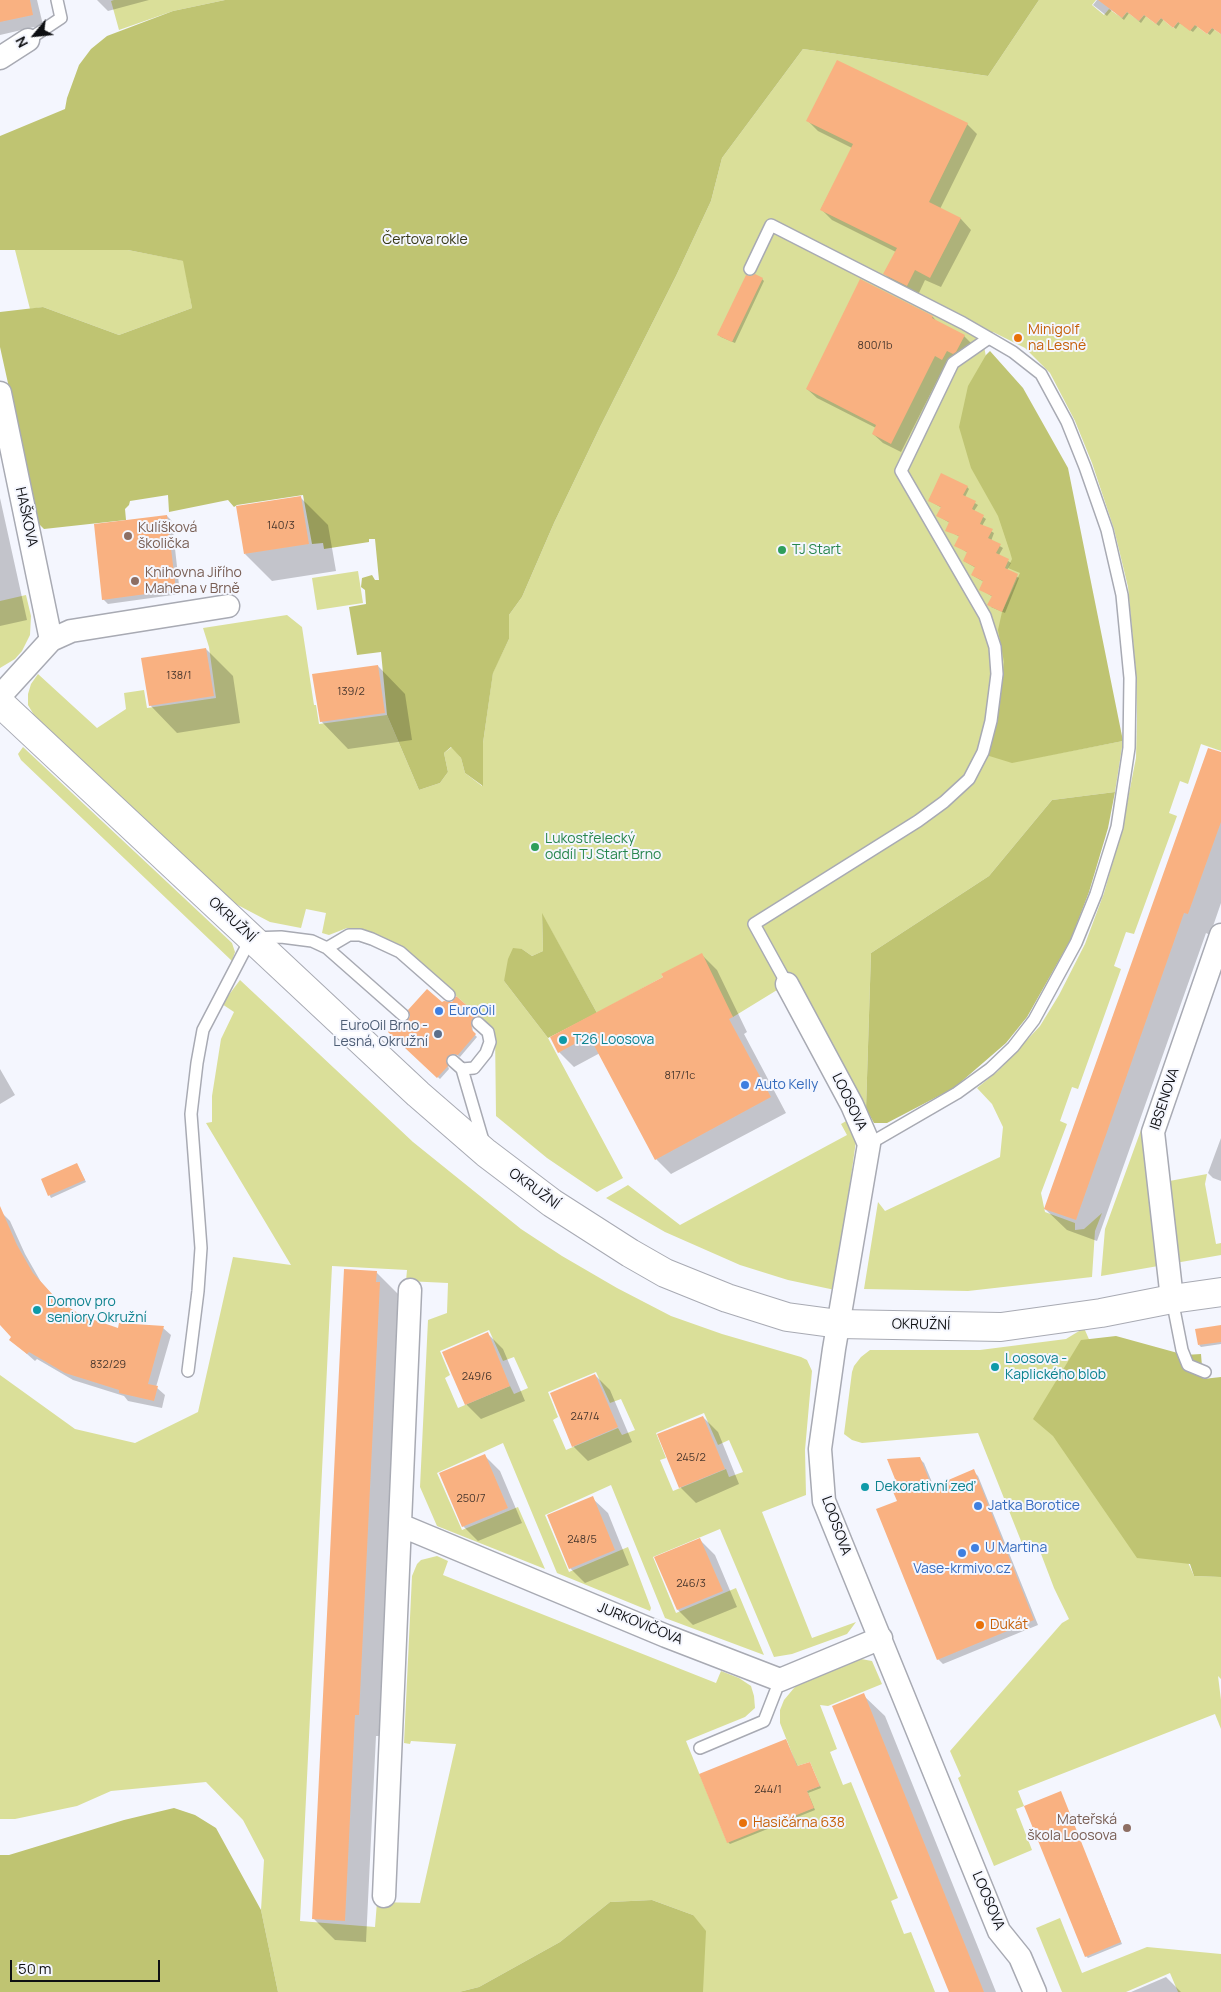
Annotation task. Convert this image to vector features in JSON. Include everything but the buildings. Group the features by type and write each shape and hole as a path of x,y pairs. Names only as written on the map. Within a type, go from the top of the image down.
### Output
{"street":[{"path":"0,58 28,40"},
{"name":"HAŠKOVA","path":"0,393 51,640"},
{"path":"0,696 51,640 70,631 228,606"},
{"name":"OKRUŽNÍ","path":"0,703 418,1094 486,1153 552,1203 665,1273 727,1298 787,1317 839,1324 1001,1327 1221,1292"},
{"name":"IBSENOVA","path":"1172,1299 1153,1132 1221,936"},
{"name":"LOOSOVA","path":"787,984 852,1105 869,1144 820,1449 824,1501 999,1931 1020,1957 1035,1992"},
{"path":"384,1896 410,1290"},
{"name":"JURKOVIČOVA","path":"400,1525 657,1632 780,1680"},
{"path":"780,1680 880,1638"}],"lane":[{"path":"28,40 61,18 57,0"},
{"path":"750,269 771,225 954,318 1013,352 1041,374 1067,422 1085,467 1107,530 1122,595 1130,678 1129,748 1117,827 1096,894 1076,943 1034,1020 1013,1047 990,1069 957,1093 869,1144"},
{"path":"787,984 754,924 918,821 944,802 969,779 983,752 991,721 997,674 995,647 985,616 901,471 953,363 989,338"},
{"path":"327,948 349,935 360,935 372,939 400,952 449,995"},
{"path":"188,1372 201,1248 191,1114 197,1063 203,1030 251,938 281,937 312,941 327,948 403,1015"},
{"path":"462,1069 474,1068 486,1054 490,1042 488,1032 478,1023"},
{"path":"453,1061 462,1069 486,1153"},
{"path":"1172,1299 1182,1350 1188,1365 1205,1372"},
{"path":"700,1748 764,1721 780,1680"}],"green space":[{"path":"225,0 173,11 119,30 111,1"},
{"name":"Čertova rokle","path":"225,0 1039,0 988,76 803,49 722,158 711,201 554,523 522,597 509,615 509,639 493,673 483,743 483,786 465,773 461,758 451,747 444,753 448,772 440,783 419,790 387,715 381,652 357,655 349,607 366,604 365,590 361,587 362,578 372,575 375,580 379,580 375,539 369,539 369,542 324,549 323,543 312,544 303,495 234,507 228,500 169,512 168,495 130,501 125,509 126,520 44,529 39,524 0,347 0,312 43,307 119,335 192,308 183,261 128,250 0,250 0,136 65,109 79,65 91,49 107,36 173,11"},
{"path":"1039,0 1096,0 1092,5 1104,15 1109,9 1122,18 1127,12 1139,21 1144,15 1156,24 1161,18 1173,28 1178,22 1195,25 1207,34 1212,28 1221,34 1221,751 1201,744 1188,784 1180,781 1169,813 1177,816 1134,934 1126,932 1114,966 1121,969 1078,1089 1072,1087 1060,1121 1067,1124 1041,1193 1045,1212 1075,1223 1075,1230 1084,1229 1102,1213 1095,1231 1092,1277 968,1291 864,1289 878,1202 885,1211 1000,1157 1003,1127 992,1104 977,1088 998,1071 1040,1026 1059,995 1085,944 1104,893 1122,829 1136,758 1136,673 1128,587 1114,529 1092,463 1075,421 1050,373 1025,348 993,332 984,346 1038,643 1039,757 1123,741 1115,792 1052,800 989,876 871,953 866,1109 795,979 733,1017 661,974 663,977 597,1013 542,914 543,951 532,956 522,949 504,981 548,1038 623,1178 597,1192 547,1158 496,1116 495,1031 402,947 357,928 347,928 329,935 322,933 326,913 306,909 301,928 270,922 232,902 34,715 28,705 28,694 31,684 38,674 97,728 126,709 124,693 144,690 147,708 216,698 209,647 203,628 287,615 302,627 314,705 316,705 319,724 387,715 419,790 440,783 448,772 444,753 452,747 461,758 465,773 482,786 483,743 493,672 509,639 509,615 522,597 554,523 711,201 722,158 803,49 988,76"},
{"path":"15,250 128,250 184,261 192,308 119,335 43,307 30,309"},
{"path":"990,351 1023,388 1068,468 1123,741 1012,763 986,755 998,715 1004,662 998,630 1002,612 1020,573 1008,568 1012,559 998,516 971,468 959,427 968,386"},
{"path":"358,571 363,603 317,610 312,578"},
{"path":"26,595 31,616 30,635 22,651 15,659 0,668 0,601"},
{"path":"23,747 232,943 235,952 232,961 21,760 18,754"},
{"path":"1115,792 1108,828 1089,892 1071,939 1027,1017 1006,1043 954,1088 887,1123 874,1123 866,1109 871,953 989,876 1052,800"},
{"path":"542,913 597,1013 548,1038 504,981 508,959 513,948 522,949 532,956 543,951"},
{"path":"240,980 413,1142 521,1229 562,1256 617,1288 671,1316 807,1360 812,1371 805,1450 806,1495 762,1512 812,1638 856,1622 847,1634 792,1654 774,1657 720,1529 653,1557 676,1613 736,1588 764,1655 665,1618 611,1485 545,1515 569,1572 628,1547 651,1608 650,1611 557,1573 503,1443 437,1473 462,1530 518,1507 545,1569 437,1526 420,1487 428,1320 447,1313 448,1283 406,1281 407,1270 332,1266 300,1921 375,1927 377,1902 420,1903 456,1744 411,1741 410,1744 404,1743 412,1576 417,1564 421,1560 437,1556 448,1561 443,1575 716,1683 721,1671 739,1678 751,1686 755,1708 745,1717 686,1741 727,1842 813,1808 807,1791 820,1786 810,1762 797,1766 780,1723 780,1710 784,1700 805,1679 850,1661 861,1659 872,1661 882,1684 828,1706 820,1705 837,1749 830,1752 843,1785 851,1782 898,1898 891,1901 904,1934 911,1932 935,1992 703,1992 693,1915 652,1900 610,1902 560,1942 479,1987 459,1992 278,1992 261,1910 264,1860 243,1820 206,1782 111,1791 77,1806 15,1819 0,1819 0,1375 75,1429 135,1443 198,1412 233,1257 291,1265 206,1123 212,1122 212,1096 221,1039 234,1012 222,1004","holes":["489,1330 503,1361 514,1357 528,1388 514,1394 510,1386 458,1408 445,1378 450,1375 440,1351","596,1372 610,1403 621,1399 635,1430 622,1435 618,1428 566,1450 553,1420 558,1417 548,1392","704,1413 718,1445 729,1440 743,1472 729,1477 726,1469 673,1491 660,1460 666,1458 656,1433"]},
{"path":"848,1120 856,1141 835,1290 788,1280 740,1265 665,1232 606,1198 628,1185 680,1225 847,1135 841,1124"},
{"path":"1141,1130 1148,1185 1207,1174 1205,1184 1216,1244 1221,1243 1221,1255 1101,1276 1105,1229"},
{"path":"1084,1328 1194,1576 1221,1577 1221,1679 1218,1676 1221,1700 1221,1729 1215,1714 1018,1791 1024,1806 1016,1809 1032,1850 994,1866 958,1778 961,1776 950,1751 1062,1623 1069,1619 1054,1588 1038,1546 1025,1551 978,1433 862,1443 852,1440 844,1434 852,1372 861,1357 870,1350 980,1350 1066,1339"},
{"path":"1116,1336 1185,1355 1201,1354 1203,1379 1221,1377 1221,1577 1194,1576 1190,1564 1137,1558 1053,1436 1033,1419 1081,1340"},
{"path":"174,1808 195,1815 216,1828 261,1910 278,1992 0,1992 0,1855 9,1855 124,1820"},
{"path":"652,1900 693,1915 706,1931 703,1992 459,1992 479,1987 560,1942 610,1902"},
{"path":"1060,1918 1082,1973 1147,1947 1221,1954 1221,1992 1178,1992 1170,1973 1126,1992 1062,1992 1036,1928"}],"place":[{"name":"Minigolf na Lesné","path":"1018,338"},
{"name":"Kulíšková školička","path":"128,536"},
{"name":"TJ Start","path":"782,550"},
{"name":"Knihovna Jiřího Mahena v Brně","path":"135,581"},
{"name":"Lukostřelecký oddíl TJ Start Brno","path":"535,847"},
{"name":"EuroOil","path":"439,1011"},
{"name":"EuroOil Brno - Lesná, Okružní","path":"438,1034"},
{"name":"T26 Loosova","path":"563,1040"},
{"name":"Auto Kelly","path":"745,1085"},
{"name":"Domov pro seniory Okružní","path":"37,1310"},
{"name":"Loosova - Kaplického blob","path":"995,1367"},
{"name":"Dekorativní zeď","path":"865,1487"},
{"name":"Jatka Borotice","path":"978,1506"},
{"name":"U Martina","path":"975,1548"},
{"name":"Vase-krmivo.cz","path":"962,1553"},
{"name":"Dukát","path":"980,1625"},
{"name":"Hasičárna 638","path":"743,1823"},
{"name":"Mateřská škola Loosova","path":"1127,1828"}]}
